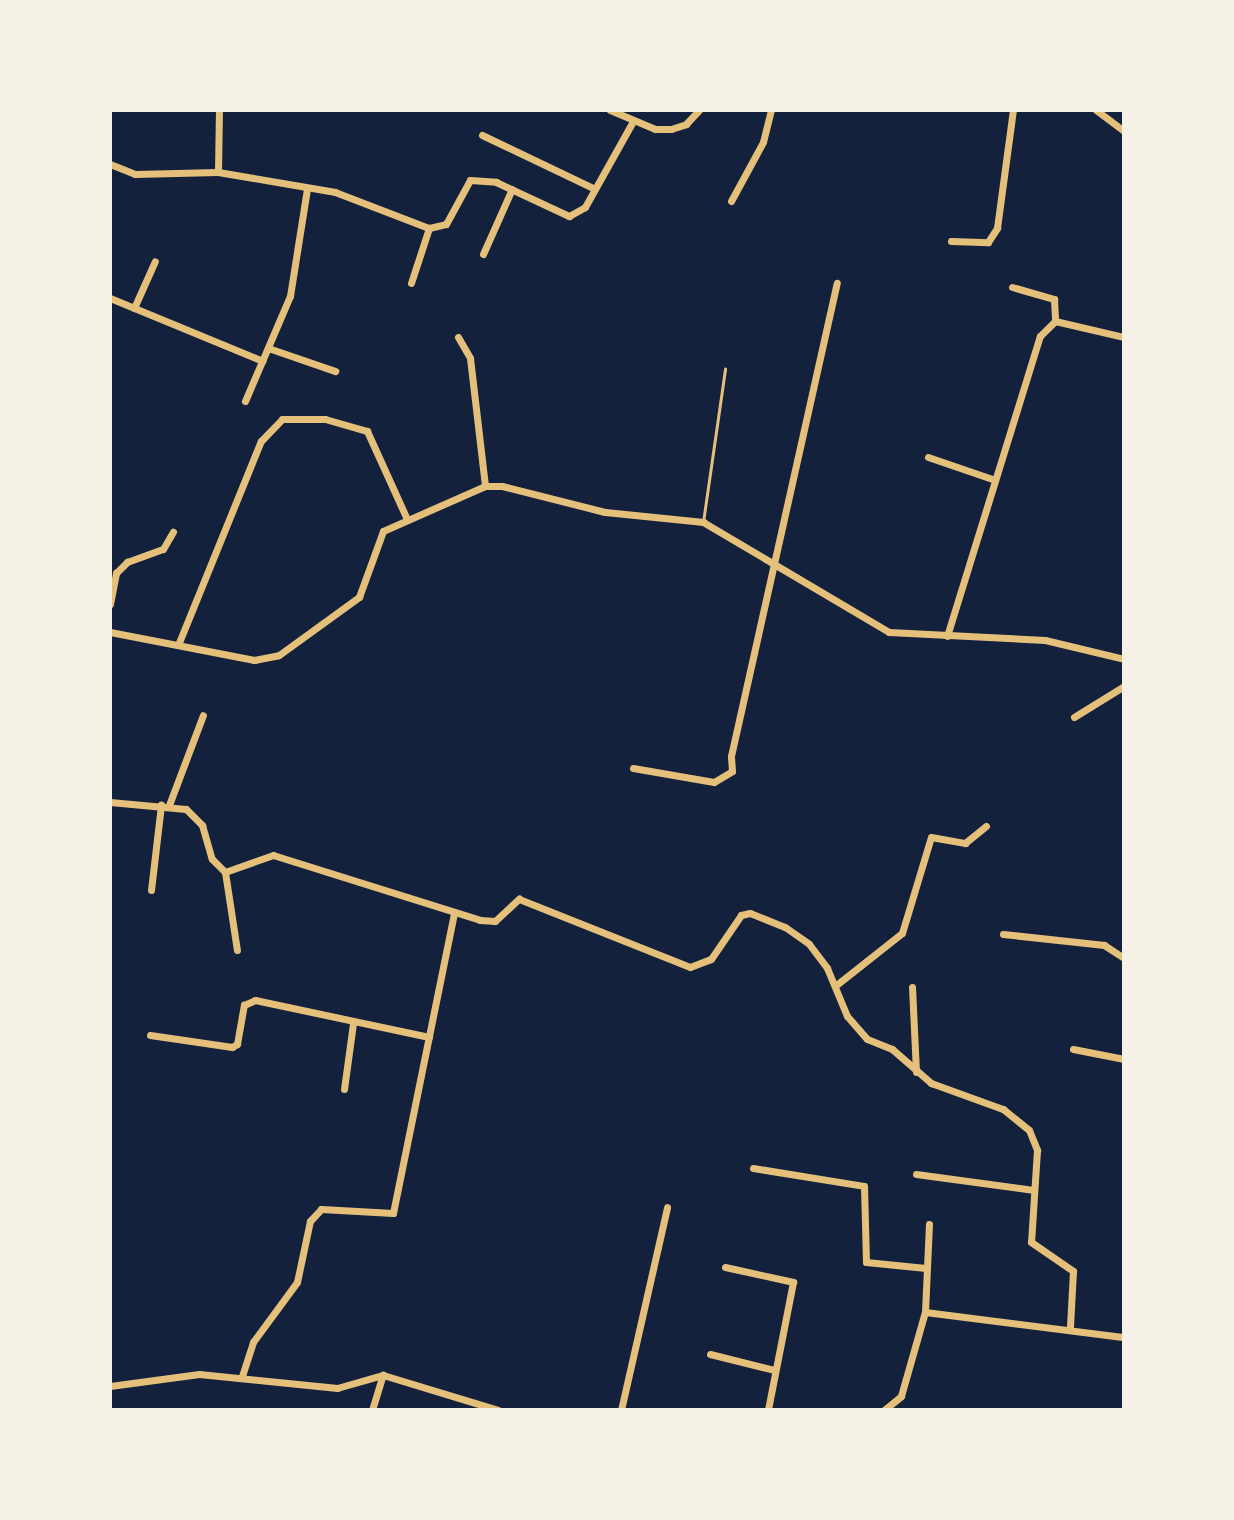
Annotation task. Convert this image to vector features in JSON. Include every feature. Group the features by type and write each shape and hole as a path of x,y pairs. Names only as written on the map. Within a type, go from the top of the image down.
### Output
{"street":[{"path":"218,172 219,110"},
{"path":"610,110 633,121 671,129 686,124 699,110"},
{"path":"731,201 763,142 771,110"},
{"path":"951,241 988,242 997,228 1013,110"},
{"path":"1096,110 1124,131"},
{"path":"110,164 135,174 191,176 218,172 335,192 429,228 446,224 470,180 512,189 569,216 585,207 633,121"},
{"path":"482,135 595,189"},
{"path":"245,401 271,349 290,296 307,189"},
{"path":"483,254 512,189"},
{"path":"411,283 429,228"},
{"path":"134,308 155,261"},
{"path":"633,768 723,781 732,771 731,756 837,283"},
{"path":"947,636 1040,336 1055,321 1054,299 1012,287"},
{"path":"110,298 263,361"},
{"path":"1055,321 1124,337"},
{"path":"458,337 470,358 485,486"},
{"path":"271,349 335,371"},
{"path":"178,645 261,441 282,419 325,419 367,431 407,519"},
{"path":"928,457 995,480"},
{"path":"110,632 254,660 279,655 359,597 383,531 485,486 605,512 703,522 889,632 1045,640 1124,659"},
{"path":"110,604 116,573 127,562 163,549 173,532"},
{"path":"1074,717 1124,686"},
{"path":"151,890 165,805 203,715"},
{"path":"110,802 165,805 195,816 212,859 225,872 237,950"},
{"path":"835,986 902,933 931,837 965,843 986,826"},
{"path":"225,872 273,855 454,913 495,921 519,899 690,967 711,959 741,915 762,917 809,944 858,1030 892,1049 916,1073 945,1091 1019,1118 1037,1150 1031,1242 1073,1271 1070,1327"},
{"path":"242,1376 260,1330 297,1282 309,1245 310,1221 321,1209 393,1213 454,913"},
{"path":"1003,934 1104,945 1124,958"},
{"path":"912,987 916,1073"},
{"path":"150,1035 232,1047 237,1044 244,1005 255,1000 429,1037"},
{"path":"344,1089 353,1023"},
{"path":"1073,1049 1124,1059"},
{"path":"753,1168 864,1186 866,1262 926,1268"},
{"path":"916,1174 1034,1190"},
{"path":"621,1410 667,1207"},
{"path":"884,1410 901,1396 925,1312 929,1224"},
{"path":"725,1267 793,1282 768,1410"},
{"path":"925,1312 1070,1327 1124,1337"},
{"path":"710,1354 774,1370"},
{"path":"110,1386 199,1374 337,1388 383,1375 498,1410"},
{"path":"372,1410 383,1375"}],"lane":[{"path":"703,522 725,369"}]}
